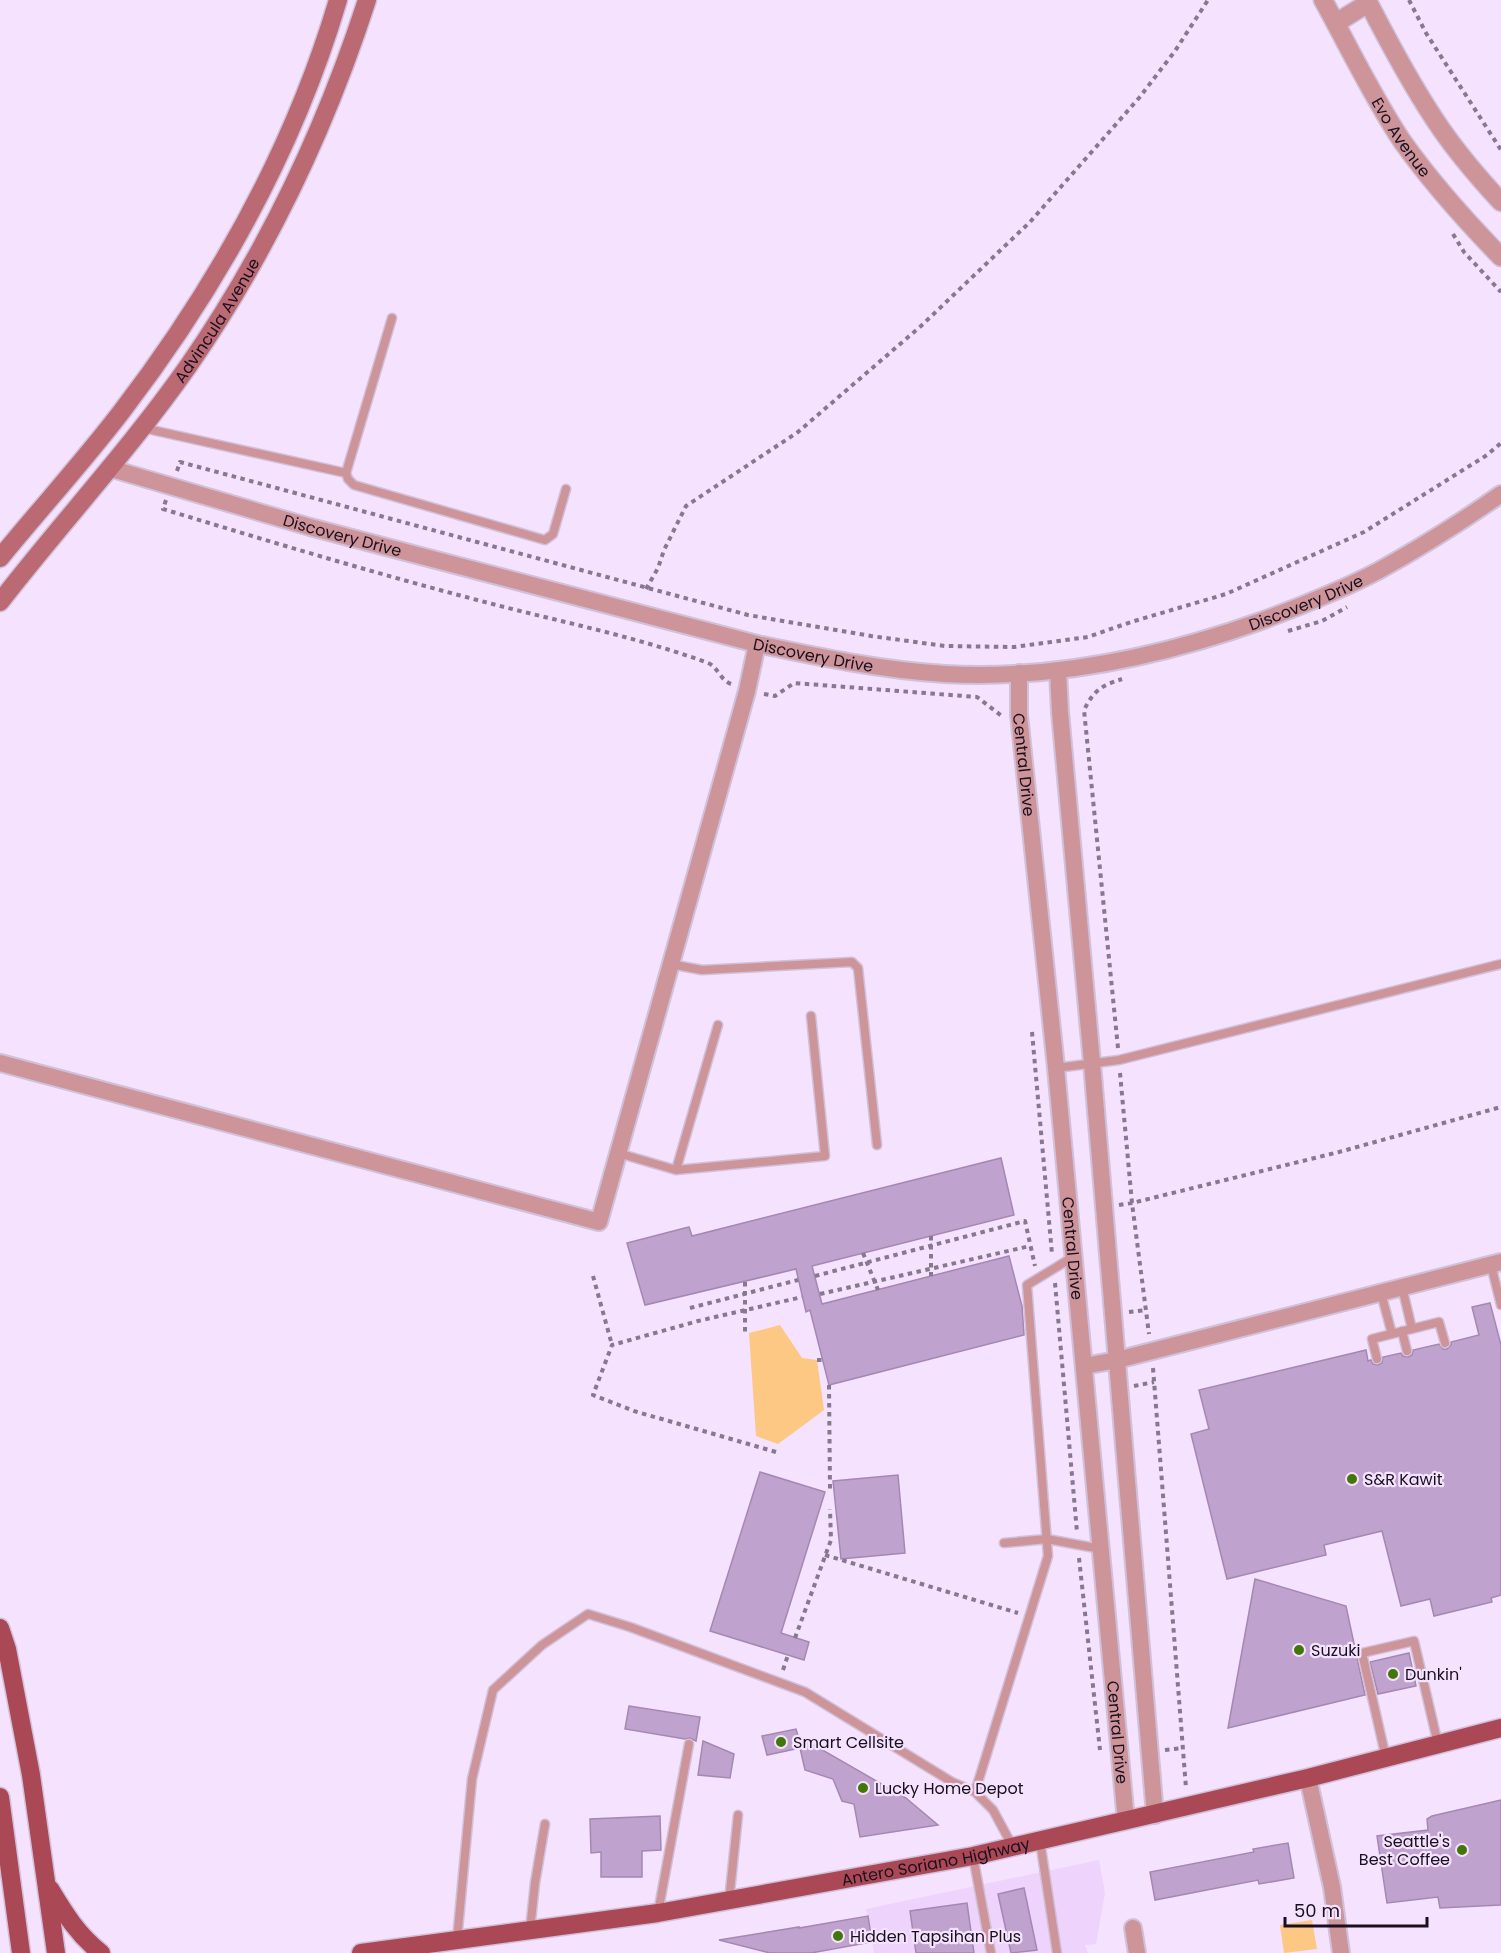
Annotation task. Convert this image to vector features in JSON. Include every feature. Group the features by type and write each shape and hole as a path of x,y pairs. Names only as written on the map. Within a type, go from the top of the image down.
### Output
{"main road":[{"name":"Advincula Avenue","path":"0,558 122,412 194,309 243,226 277,161 306,92 339,0"},
{"name":"Advincula Avenue","path":"0,602 143,428 212,330 273,226 300,172 328,109 367,0"},
{"path":"0,1628 7,1649 31,1775 56,1953"},
{"name":"Antero Soriano Highway","path":"361,1953 658,1913 973,1856 1308,1778 1501,1728"},
{"path":"0,1797 21,1953"},
{"path":"0,1862 4,1829"},
{"path":"46,1882 69,1921 85,1940 101,1953"}],"street":[{"name":"Evo Avenue","path":"1323,0 1368,84 1403,141 1449,200 1501,257"},
{"path":"1336,23 1368,1 1401,65 1436,121 1477,176 1501,202"},
{"name":"Discovery Drive","path":"110,468 310,527 757,644 891,670 948,674 1059,671 1181,647 1309,603 1377,571 1456,525 1501,494"},
{"path":"0,1063 599,1222 747,691 757,644"},
{"name":"Central Drive","path":"1059,671 1060,712 1155,1815"},
{"name":"Central Drive","path":"1019,673 1019,715 1056,1068 1126,1821"},
{"path":"1084,1366 1117,1360 1496,1264"},
{"path":"1308,1778 1332,1887 1341,1953"},
{"path":"1133,1928 1137,1953"}],"lane":[{"path":"392,318 346,473 354,485 545,540 553,534 566,489"},
{"path":"143,428 346,473"},
{"path":"670,964 702,970 852,962 858,968 877,1145"},
{"path":"1056,1068 1119,1060 1501,964"},
{"path":"618,1153 676,1170 825,1156 811,1016"},
{"path":"676,1170 718,1025"},
{"path":"975,1792 1048,1556 1027,1285 1074,1257"},
{"path":"1496,1264 1501,1305"},
{"path":"1402,1287 1412,1329"},
{"path":"1381,1293 1392,1334"},
{"path":"1377,1359 1372,1339 1439,1322 1445,1343"},
{"path":"1402,1331 1407,1351"},
{"path":"1004,1543 1047,1539 1101,1549"},
{"path":"457,1940 472,1779 493,1690 542,1645 588,1614 630,1627 805,1692 952,1782 975,1792 993,1810 1013,1847"},
{"path":"1386,1758 1362,1653 1414,1641 1438,1745"},
{"path":"658,1913 689,1744"},
{"path":"729,1901 738,1815"},
{"path":"530,1930 545,1824"},
{"path":"1040,1841 1057,1953"},
{"path":"973,1856 991,1953"}],"path":[{"path":"646,589 686,506 798,432 921,326 1030,222 1139,98 1175,51 1208,0"},
{"path":"1409,0 1426,33 1501,150"},
{"path":"1003,717 977,697 794,683 775,696 747,691 724,681 712,664 635,640 339,563 163,509 180,462 748,615 871,636 945,645 1014,647 1088,637 1226,594 1364,532 1487,455 1501,443"},
{"path":"1288,632 1322,621 1353,604"},
{"path":"1127,678 1104,685 1091,696 1084,710 1132,1203 1151,1351 1187,1807"},
{"path":"1103,1207 1132,1203 1339,1152 1501,1107"},
{"path":"814,1276 1025,1221 1037,1278"},
{"path":"931,1236 931,1276"},
{"path":"820,1294 1030,1246"},
{"path":"863,1253 878,1290"},
{"path":"593,1276 612,1346 593,1395 634,1411 776,1452"},
{"path":"690,1308 798,1280"},
{"path":"744,1282 745,1334"},
{"path":"612,1346 698,1321 802,1297"},
{"path":"817,1360 823,1360"},
{"path":"829,1385 830,1489"},
{"path":"795,1638 831,1540 830,1509"},
{"path":"825,1555 1030,1616"}],"shaded area":[{"path":"780,1325 802,1358 817,1360 824,1410 778,1444 756,1436 749,1333"},
{"path":"1099,1860 1105,1893 1096,1944 1085,1945 1088,1953 874,1953 866,1909"},
{"path":"1312,1920 1317,1949 1284,1953 1280,1925"}],"building":[{"path":"1001,1158 1014,1215 812,1266 822,1304 1009,1256 1022,1306 1024,1335 829,1385 810,1310 806,1312 796,1269 645,1305 627,1243 689,1227 692,1236"},
{"name":"S&R Kawit","path":"1490,1303 1501,1345 1501,1595 1491,1598 1492,1602 1434,1616 1430,1599 1401,1606 1382,1531 1324,1545 1326,1555 1227,1579 1191,1434 1209,1429 1199,1390 1366,1350 1368,1361 1371,1360 1373,1364 1378,1365 1382,1363 1383,1357 1401,1353 1408,1357 1412,1355 1413,1350 1439,1344 1443,1349 1447,1349 1451,1342 1479,1335 1472,1307"},
{"path":"760,1472 825,1492 781,1633 809,1642 804,1660 710,1631"},
{"path":"898,1475 905,1553 841,1559 833,1481"},
{"name":"Suzuki","path":"1255,1579 1346,1606 1365,1695 1228,1728"},
{"name":"Dunkin'","path":"1409,1653 1416,1686 1378,1694 1370,1662"},
{"path":"629,1706 700,1717 696,1741 690,1738 625,1729"},
{"name":"Lucky Home Depot","path":"796,1729 798,1736 906,1798 938,1825 860,1837 854,1804 842,1801 833,1779 805,1770 800,1748 767,1755 762,1736"},
{"path":"703,1741 734,1754 730,1778 698,1775"},
{"path":"1501,1800 1501,1905 1440,1908 1438,1897 1387,1903 1377,1836 1428,1830 1427,1819 1432,1816"},
{"path":"660,1816 661,1850 642,1851 642,1877 601,1877 601,1852 591,1853 590,1819"},
{"path":"1288,1843 1294,1878 1259,1884 1258,1880 1155,1900 1150,1872 1254,1852 1253,1849"},
{"path":"1024,1888 1037,1950 1011,1953 998,1894"},
{"path":"967,1903 974,1953 916,1953 910,1911"},
{"path":"868,1916 872,1942 811,1953 770,1953 719,1940 799,1928"}],"place":[{"name":"S&R Kawit","path":"1352,1479"},
{"name":"Suzuki","path":"1299,1650"},
{"name":"Dunkin'","path":"1393,1674"},
{"name":"Smart Cellsite","path":"781,1742"},
{"name":"Lucky Home Depot","path":"863,1788"},
{"name":"Seattle's Best Coffee","path":"1462,1850"},
{"name":"Hidden Tapsihan Plus","path":"838,1936"}]}
